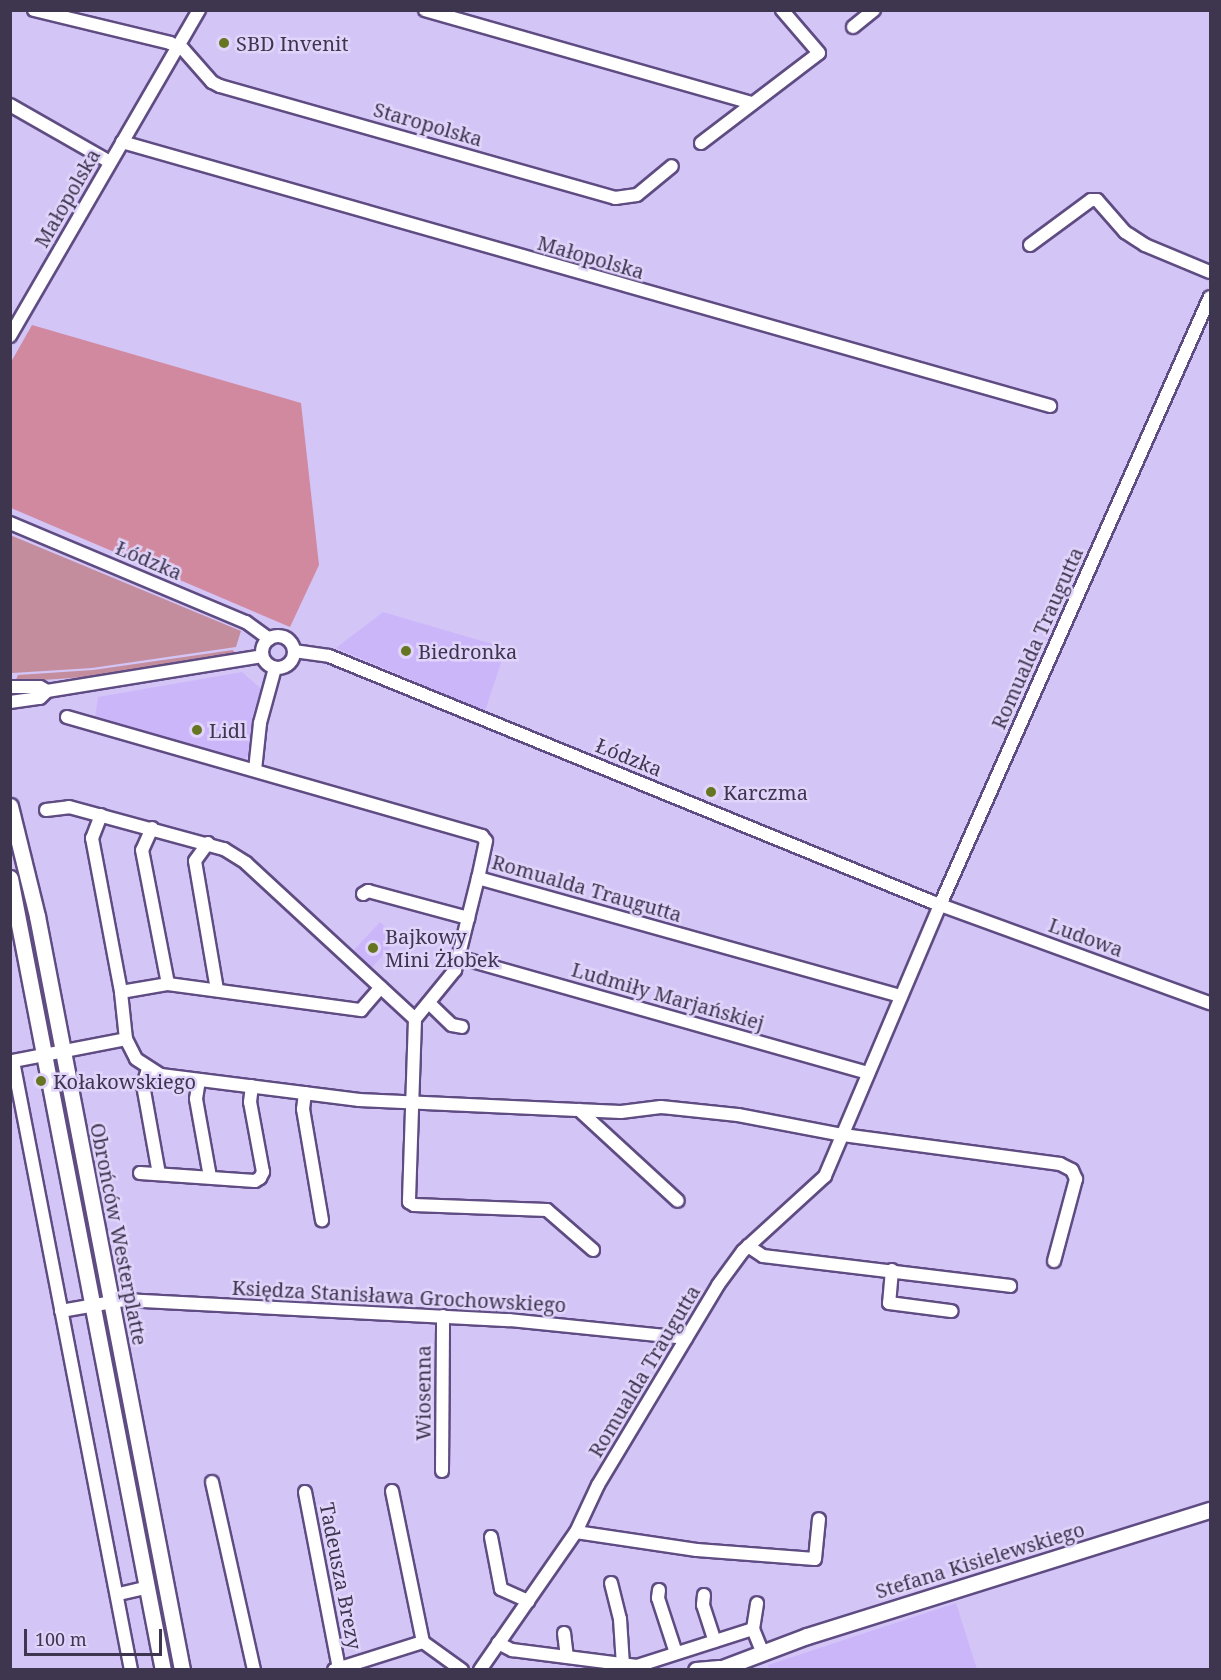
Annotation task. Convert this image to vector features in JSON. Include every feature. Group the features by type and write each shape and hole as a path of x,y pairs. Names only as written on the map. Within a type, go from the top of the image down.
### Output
{"main road":[{"name":"Obrońców Westerplatte","path":"10,806 63,1051 182,1670"},
{"name":"Obrońców Westerplatte","path":"10,878 46,1054 163,1670"},
{"name":"Stefana Kisielewskiego","path":"696,1670 718,1669 762,1651 1210,1510"}],"street":[{"path":"34,10 61,13 178,46"},
{"name":"Małopolska","path":"10,336 199,10"},
{"path":"425,10 752,103"},
{"path":"701,143 819,53 782,10"},
{"path":"852,27 873,10"},
{"name":"Staropolska","path":"178,46 220,86 615,198 637,195 672,166"},
{"path":"10,105 110,162"},
{"name":"Małopolska","path":"122,142 1050,406"},
{"path":"1030,245 1091,200 1097,200 1125,232 1145,245 1210,272"},
{"name":"Romualda Traugutta","path":"480,1670 576,1532 598,1485 686,1338 748,1246 813,1190 825,1176 901,996 944,907 1210,297"},
{"name":"Łódzka","path":"10,523 246,622 269,639"},
{"path":"262,657 262,648 269,639 285,638 294,651 289,664 275,668"},
{"name":"Łódzka","path":"294,651 329,656 944,907"},
{"path":"10,702 39,698 47,692 262,657 275,668"},
{"path":"255,770 260,723 275,668"},
{"path":"10,687 40,687 47,692"},
{"name":"Romualda Traugutta","path":"67,717 482,836 486,841 478,878 901,996"},
{"path":"46,810 69,807 152,828 208,843 246,863 415,1019"},
{"path":"100,815 92,838 121,992 126,1039 136,1059 148,1069 161,1075 199,1080 410,1103 579,1110 661,1107 738,1115 843,1135 1068,1166 1076,1179 1054,1261"},
{"path":"152,828 142,850 168,984"},
{"path":"208,843 195,861 217,990"},
{"path":"478,878 455,970 430,1004 415,1019 410,1103 409,1202 414,1205 547,1209 593,1250"},
{"path":"363,894 368,891 468,918"},
{"name":"Ludowa","path":"944,907 1210,1003"},
{"name":"Ludmiły Marjańskiej","path":"458,957 868,1073"},
{"path":"121,992 168,984 361,1010 381,987"},
{"path":"430,1004 452,1025 462,1027"},
{"path":"126,1039 12,1060 119,1594 131,1670"},
{"path":"148,1069 143,1085 159,1174"},
{"path":"199,1080 196,1099 210,1177"},
{"path":"140,1173 255,1181 263,1172 250,1102 252,1086"},
{"path":"305,1093 303,1109 322,1220"},
{"path":"579,1110 678,1201"},
{"path":"748,1246 762,1256 892,1270 1010,1287"},
{"path":"892,1270 889,1303 951,1311"},
{"name":"Księdza Stanisława Grochowskiego","path":"61,1311 110,1302 443,1316 686,1338"},
{"name":"Wiosenna","path":"442,1471 443,1316"},
{"path":"212,1482 254,1670"},
{"path":"392,1491 423,1642 462,1670"},
{"name":"Tadeusza Brezy","path":"305,1492 337,1669"},
{"path":"576,1532 697,1550 815,1559 819,1519"},
{"path":"491,1537 501,1589 528,1601"},
{"path":"611,1583 620,1618 623,1665"},
{"path":"119,1594 146,1588"},
{"path":"659,1590 658,1598 676,1653"},
{"path":"704,1595 703,1605 715,1641"},
{"path":"757,1604 753,1629 762,1651"},
{"path":"498,1643 512,1650 637,1666 753,1629"},
{"path":"564,1633 567,1657"},
{"path":"337,1669 423,1642"}],"shaded area":[{"path":"32,325 301,403 319,565 290,627 11,508 11,362"},
{"path":"10,535 241,631 236,647 92,668 12,673"},
{"path":"383,612 506,648 485,711 336,648"},
{"path":"233,650 236,657 113,675 15,682 18,675 93,670"},
{"path":"242,672 261,689 252,717 250,754 243,760 95,718 98,697"},
{"path":"380,922 398,939 370,969 352,952"},
{"path":"105,1332 126,1440 139,1484 177,1669 170,1669 102,1333"},
{"path":"956,1603 977,1669 769,1669 768,1665"}],"place":[{"name":"SBD Invenit","path":"224,43"},
{"name":"Biedronka","path":"406,651"},
{"name":"Lidl","path":"197,730"},
{"name":"Karczma","path":"711,792"},
{"name":"Bajkowy Mini Żłobek","path":"373,948"},
{"name":"Kołakowskiego","path":"41,1081"}]}
